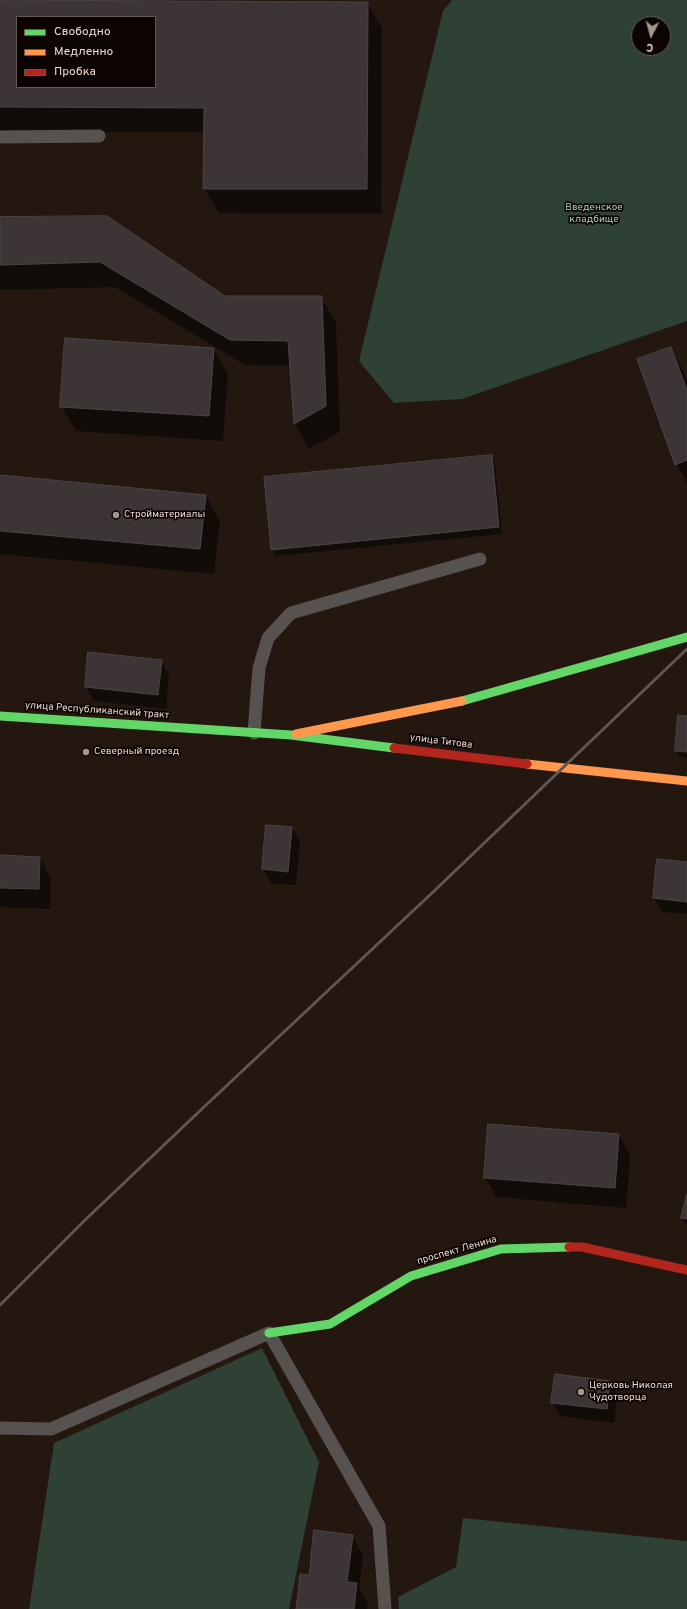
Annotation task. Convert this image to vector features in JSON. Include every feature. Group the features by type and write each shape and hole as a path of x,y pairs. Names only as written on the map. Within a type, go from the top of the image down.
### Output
{"street":[{"path":"291,735 454,703 687,637"},
{"name":"улица Республиканский тракт","path":"0,716 193,728"},
{"name":"улица Титова","path":"193,728 291,735 687,781"},
{"name":"проспект Ленина","path":"269,1333 330,1324 411,1276 501,1249 582,1247 687,1270"}],"lane":[{"path":"0,137 99,136"},
{"path":"254,733 259,668 268,638 291,613 480,560"},
{"path":"0,1428 51,1429 269,1333 379,1526 385,1609"}],"green space":[{"name":"Введенское кладбище","path":"452,0 687,0 687,321 462,399 394,403 359,361 443,11"},
{"path":"262,1348 319,1462 289,1609 29,1609 54,1443"},
{"path":"463,1518 687,1541 687,1609 399,1609 398,1597 456,1567"}],"building":[{"path":"0,0 368,2 367,189 203,189 204,108 0,107"},
{"path":"107,216 225,296 322,296 326,406 294,424 288,341 230,340 100,262 0,265 0,217"},
{"path":"65,338 214,348 209,416 60,407"},
{"path":"671,347 687,390 687,460 675,465 637,359"},
{"path":"492,455 499,527 271,550 264,477"},
{"path":"0,475 206,495 200,549 0,531"},
{"path":"88,652 162,660 158,695 85,687"},
{"path":"678,715 687,716 687,752 675,751"},
{"path":"266,825 292,827 288,872 262,869"},
{"path":"0,855 40,857 39,889 0,888"},
{"path":"657,859 687,862 687,902 653,898"},
{"path":"488,1124 619,1134 615,1188 484,1178"},
{"path":"687,1194 687,1219 681,1218"},
{"name":"Церковь Николая Чудотворца","path":"555,1374 610,1381 607,1409 551,1403"},
{"path":"314,1530 353,1535 347,1582 357,1583 354,1609 296,1609 300,1574 309,1575"}],"railway":[{"path":"0,1305 84,1221 432,893 687,649"}],"traffic: fast":[{"path":"462,701 687,637"},
{"path":"0,716 291,735 394,748"},
{"path":"269,1333 330,1324 411,1276 501,1249 569,1247"}],"traffic: slow":[{"path":"296,734 462,701"},
{"path":"527,764 687,781"}],"traffic: jam":[{"path":"394,748 527,764"},
{"path":"569,1247 582,1247 687,1270"}],"place":[{"name":"Стройматериалы","path":"116,515"},
{"name":"Северный проезд","path":"86,752"},
{"name":"Церковь Николая Чудотворца","path":"581,1392"}]}
